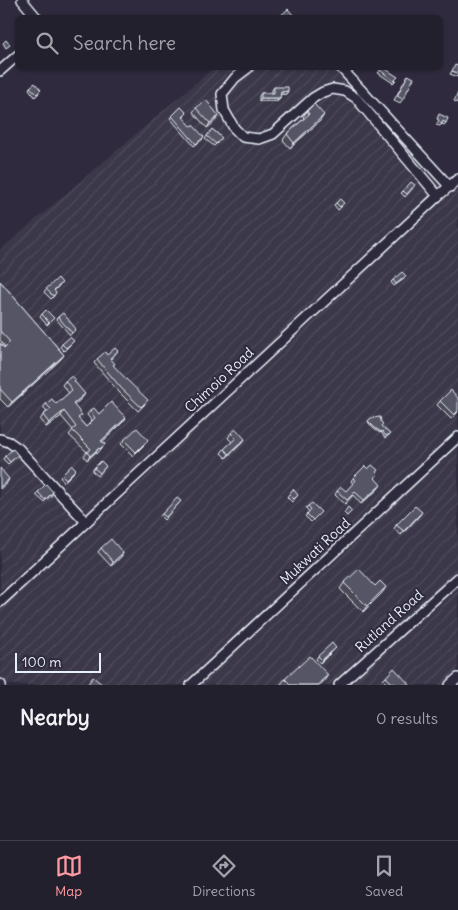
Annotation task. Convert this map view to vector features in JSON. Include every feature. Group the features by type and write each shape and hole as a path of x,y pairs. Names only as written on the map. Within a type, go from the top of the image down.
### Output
{"street":[{"path":"22,0 34,15"},
{"path":"0,71 15,58"},
{"path":"245,70 235,78 222,94 224,110 234,128 243,137 259,140 274,134 313,98 333,89 345,91 356,98 438,196"},
{"path":"343,70 450,187"},
{"name":"Chimoio Road","path":"0,602 458,179"},
{"name":"Mukwati Road","path":"191,685 458,437"},
{"path":"0,439 9,442 19,449 86,522"},
{"name":"Rutland Road","path":"339,685 458,578"},
{"path":"450,685 458,678"}],"shaded area":[{"path":"211,70 346,70 447,185 458,173 458,685 0,685 0,250"}],"building":[{"path":"288,9 293,15 281,15"},
{"path":"6,40 10,45 6,48 3,43"},
{"path":"455,65 458,66 458,73 452,71"},
{"path":"380,70 387,70 398,77 394,81"},
{"path":"408,75 414,78 403,99 397,96"},
{"path":"35,83 41,90 37,94 30,87"},
{"path":"274,87 288,87 288,91 281,92 280,98 261,98 261,93 274,93"},
{"path":"206,100 219,116 210,123 196,108"},
{"path":"314,104 324,115 294,143 287,134 309,114 307,111"},
{"path":"181,107 187,113 183,117 204,137 196,144 172,116"},
{"path":"439,114 448,118 446,123 443,121 442,124 438,122"},
{"path":"212,129 222,138 216,144 207,136"},
{"path":"411,182 415,185 407,194 403,191"},
{"path":"340,199 344,203 340,207 336,203"},
{"path":"402,272 406,276 396,284 393,280"},
{"path":"58,278 62,283 54,290 56,293 53,296 46,289"},
{"path":"0,281 64,355 12,402 0,389 0,343 4,348 10,342 0,331"},
{"path":"46,310 54,318 49,323 42,314"},
{"path":"63,313 76,329 72,333 58,317"},
{"path":"70,337 74,341 66,348 62,344"},
{"path":"115,348 118,351 110,358 115,364 113,365 148,400 141,407 121,388 97,359 105,352 107,355"},
{"path":"72,376 85,394 73,404 82,415 78,418 86,427 95,418 90,411 94,408 99,414 111,402 126,418 101,441 105,444 90,456 87,452 91,449 72,430 76,427 64,411 49,423 43,415 51,409 46,404 52,399 56,404 72,390 65,381"},
{"path":"451,390 458,398 458,411 454,415 440,401"},
{"path":"380,417 383,424 381,426 390,434 386,436 368,421 371,418"},
{"path":"137,428 148,440 136,452 124,440"},
{"path":"236,429 245,439 229,454 224,449 236,438 231,433"},
{"path":"13,449 18,455 10,462 5,456"},
{"path":"101,461 106,466 100,473 94,468"},
{"path":"72,465 76,469 66,479 62,475"},
{"path":"372,465 378,470 375,478 381,485 364,500 355,492 347,500 337,491 341,487 346,491 356,480 353,478 365,466 368,469"},
{"path":"0,468 9,479 0,487"},
{"path":"46,484 53,492 45,500 38,492"},
{"path":"293,489 298,495 294,499 289,494"},
{"path":"177,498 181,501 166,517 162,514"},
{"path":"312,503 321,512 313,520 307,514 311,509 308,506"},
{"path":"415,506 422,512 404,531 396,525"},
{"path":"348,507 352,511 347,516 344,513"},
{"path":"111,539 123,553 113,562 101,548"},
{"path":"359,569 375,586 380,581 386,587 367,606 344,583"},
{"path":"332,643 336,648 322,660 318,656"},
{"path":"310,656 328,675 317,685 291,685 285,679"},
{"path":"394,668 410,685 396,685 386,677"},
{"path":"93,677 103,685 87,685"}]}
